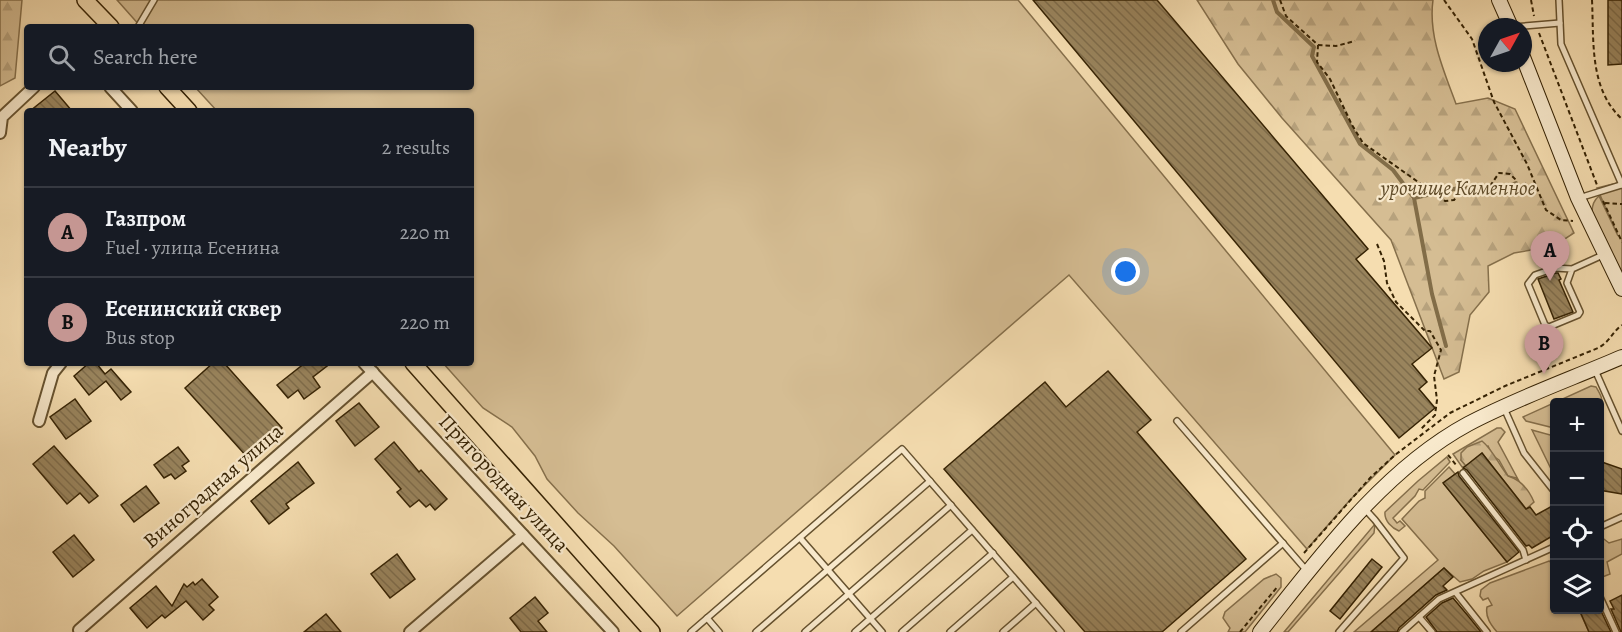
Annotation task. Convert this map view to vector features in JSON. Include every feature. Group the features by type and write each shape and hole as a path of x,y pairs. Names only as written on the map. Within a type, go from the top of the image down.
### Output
{"main road":[{"path":"90,5 108,24"},
{"path":"170,90 186,108"},
{"name":"Пригородная улица","path":"417,366 652,632"}],"street":[{"path":"1499,0 1507,18"},
{"path":"1505,0 1509,18"},
{"path":"1529,72 1578,198 1622,289"},
{"path":"0,133 2,117 31,90"},
{"path":"113,90 129,108"},
{"path":"1260,632 1363,508 1385,486 1434,446 1467,424 1622,357"},
{"path":"39,421 53,374 59,366"},
{"name":"Пригородная улица","path":"367,366 613,632"},
{"name":"Виноградная улица","path":"79,630 373,372"},
{"path":"410,632 524,535"}],"lane":[{"path":"140,24 154,0"},
{"path":"1559,0 1561,44 1621,185 1578,198"},
{"path":"1532,25 1560,23"},
{"path":"1572,269 1567,283 1580,312 1578,315 1549,327 1545,325 1528,284 1535,275 1555,268 1572,269 1605,254"},
{"path":"1594,369 1622,431"},
{"path":"1504,408 1524,453 1550,486"},
{"path":"1177,421 1308,572"},
{"path":"691,632 902,449 1059,631"},
{"path":"1463,473 1522,550 1526,560"},
{"path":"756,632 930,481"},
{"path":"805,632 951,505"},
{"path":"1339,632 1404,558 1363,508"},
{"path":"1604,525 1622,517"},
{"path":"855,632 972,530"},
{"path":"800,538 882,632"},
{"path":"1181,632 1283,543"},
{"path":"1402,632 1439,599 1550,549"},
{"path":"902,632 993,553"},
{"path":"950,632 1013,577"},
{"path":"1456,593 1487,632"},
{"path":"1003,632 1036,603"},
{"path":"1604,607 1616,632"},
{"path":"1419,617 1432,632"},
{"path":"707,618 719,632"}],"path":[{"path":"1280,0 1286,16 1318,45 1336,46 1355,41"},
{"path":"1444,0 1473,39 1494,102 1527,164 1545,210 1561,220 1588,219"},
{"path":"1531,0 1536,25 1599,192 1622,242"},
{"path":"1592,0 1594,69 1610,108 1622,119"},
{"path":"1318,45 1317,62 1330,79 1363,143 1420,184 1445,201 1454,200 1463,189 1482,195 1491,192 1490,186 1499,172 1510,174 1517,181"},
{"path":"1605,203 1622,204"},
{"path":"1377,244 1384,261 1387,283 1396,302 1425,331 1430,331 1441,350 1434,376 1437,400 1435,415 1420,430"},
{"path":"1448,455 1457,466"},
{"path":"1240,632 1284,579"}],"green space":[{"path":"0,0 22,0 15,78 0,86"},
{"path":"117,0 1018,0 1395,455 1350,500 1307,549 1069,275 677,616 614,546 578,513 547,479 535,456 512,427 483,408 446,366 474,366 474,108 214,108 198,90 474,90 474,24 138,24"},
{"name":"урочище Каменное","path":"1197,0 1433,0 1435,40 1456,104 1488,98 1515,109 1574,233 1554,246 1514,253 1488,266 1489,292 1470,315 1459,372 1444,379 1391,240 1282,118 1238,64"},
{"path":"1622,184 1622,278 1592,212 1592,207 1599,196 1618,236 1597,188"},
{"path":"1591,386 1596,387 1602,398 1565,398"},
{"path":"1550,405 1550,427 1526,421 1523,417"},
{"path":"1497,428 1505,432 1498,442 1520,483 1516,478 1508,476 1488,446 1461,460 1466,466 1462,467 1453,454"},
{"path":"1532,430 1550,435 1550,467"},
{"path":"1482,441 1508,476 1521,483 1530,493 1534,502 1526,509 1482,453 1466,466 1461,460 1461,453 1467,447"},
{"path":"1447,457 1450,462 1423,490 1419,489 1393,518 1397,523 1400,521 1405,526 1399,531 1394,528 1387,521 1385,512"},
{"path":"1449,467 1455,474 1444,484 1507,562 1484,571 1472,579 1460,582 1444,568 1371,632 1354,632 1438,560 1402,519 1419,501 1425,498 1425,491"},
{"path":"1375,524 1374,533 1288,632 1284,632"},
{"path":"1604,539 1609,543 1622,539 1622,554 1607,562 1610,574 1604,576"},
{"path":"1549,561 1550,614 1581,614 1589,632 1497,632 1487,614 1487,607 1492,605 1488,598 1483,600 1480,596 1481,590 1490,583"},
{"path":"1276,574 1281,578 1281,587 1245,632 1228,632 1230,628 1223,618 1225,612 1264,579"}],"building":[{"path":"1033,0 1157,0 1368,249 1356,259 1432,348 1412,364 1427,382 1419,389 1435,408 1399,438"},
{"path":"1608,0 1622,0 1622,64 1608,65"},
{"path":"55,91 69,108 34,108"},
{"path":"1556,273 1561,279 1559,280 1573,312 1554,319 1538,279"},
{"path":"86,366 98,366 105,374 111,369 131,392 121,400 106,381 89,395 74,376"},
{"path":"210,366 227,366 282,428 248,458 185,388"},
{"path":"301,366 327,366 313,377 320,387 304,399 298,390 288,398 277,385"},
{"path":"1108,371 1151,420 1137,432 1246,559 1162,632 1085,632 944,469 1045,382 1066,407"},
{"path":"75,399 91,421 66,439 50,417"},
{"path":"359,403 379,427 355,446 336,421"},
{"path":"394,442 419,472 421,470 447,499 435,510 430,504 426,507 419,500 410,507 397,492 401,489 375,459"},
{"path":"54,446 98,496 89,503 80,493 67,504 33,464"},
{"path":"178,447 189,461 182,466 186,471 175,479 171,474 164,478 154,465"},
{"path":"1482,453 1526,509 1530,507 1536,515 1550,507 1550,537 1532,548 1529,545 1526,546 1467,470 1463,468"},
{"path":"298,462 314,483 286,504 289,508 269,524 251,501"},
{"path":"1604,463 1622,469 1622,494 1604,491"},
{"path":"1458,472 1519,552 1507,562 1443,483"},
{"path":"146,486 159,503 134,522 121,505"},
{"path":"74,535 94,560 73,577 53,552"},
{"path":"397,554 415,579 390,598 371,574"},
{"path":"1372,559 1382,567 1340,619 1330,611"},
{"path":"1444,568 1453,577 1443,586 1447,590 1436,595 1397,632 1371,632"},
{"path":"202,579 218,597 209,605 214,610 203,620 186,601 165,618 162,615 147,628 130,608 156,586 172,606 184,584 187,587 193,582 195,585"},
{"path":"1622,595 1622,632 1621,632 1610,601"},
{"path":"535,597 548,613 538,621 547,632 521,632 510,618"},
{"path":"1453,598 1481,632 1437,632 1426,617 1442,603"},
{"path":"326,614 341,632 304,632"},
{"path":"1581,614 1602,614 1611,632 1589,632"}],"waterway":[{"path":"1273,0 1277,12 1314,47 1312,56 1360,144 1393,170 1414,198 1432,294 1446,346"},
{"path":"1414,198 1463,187 1494,192 1516,183"}],"place":[{"name":"Газпром","path":"1550,281"},
{"name":"Есенинский сквер","path":"1544,374"}]}
